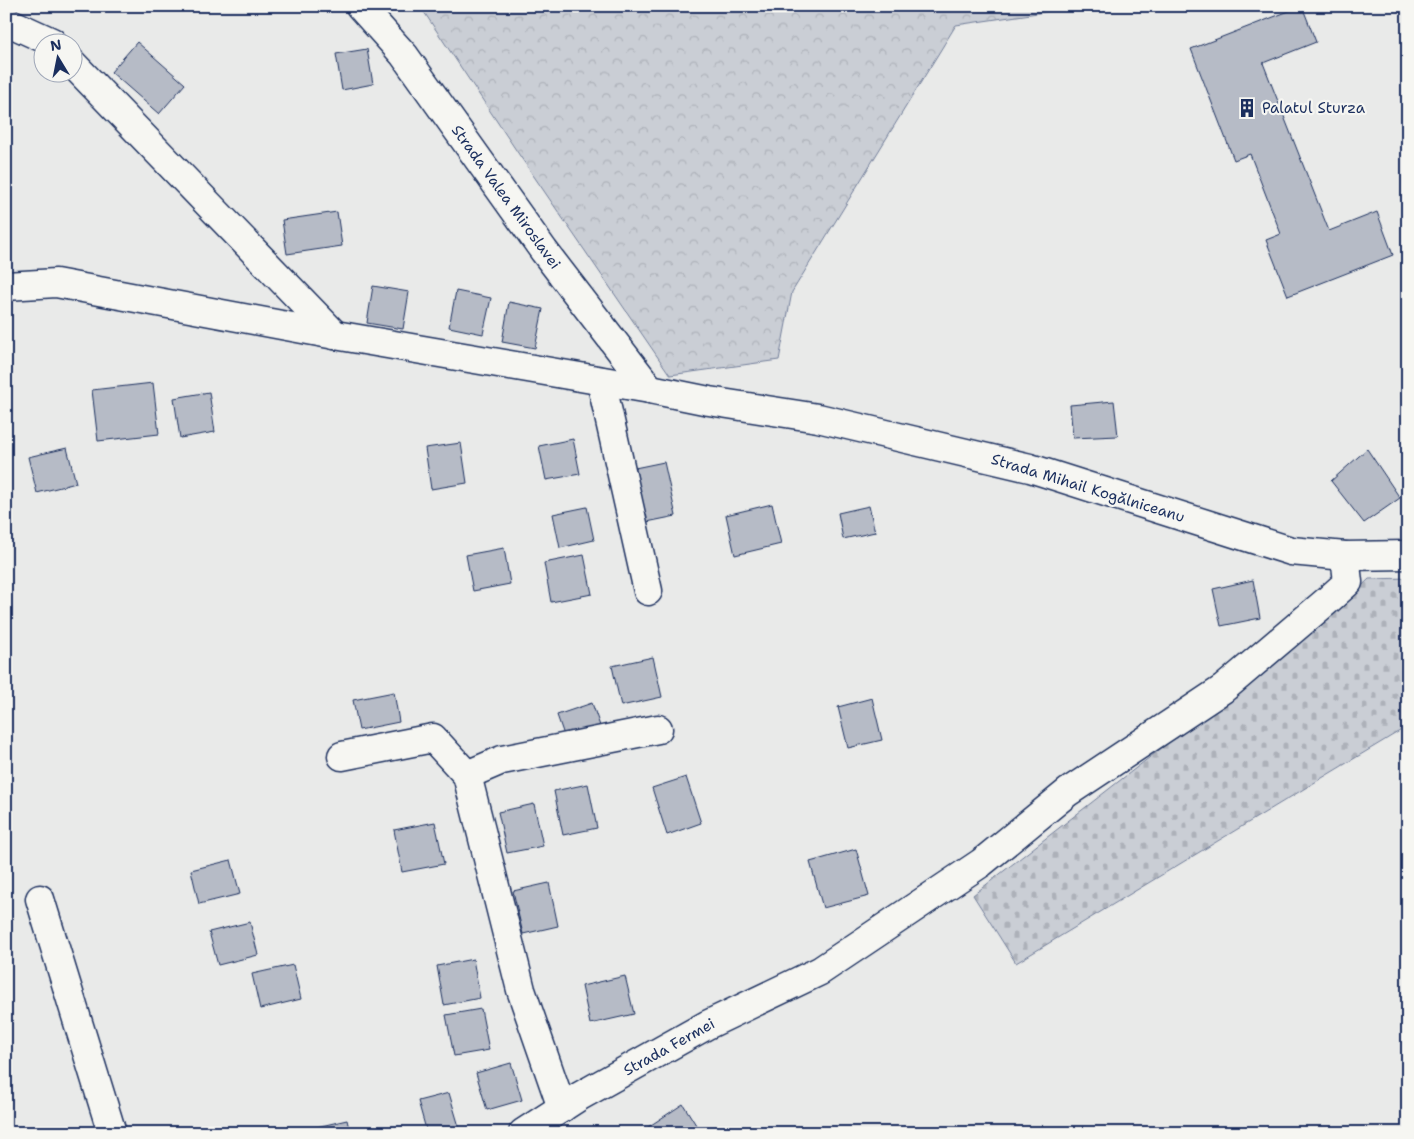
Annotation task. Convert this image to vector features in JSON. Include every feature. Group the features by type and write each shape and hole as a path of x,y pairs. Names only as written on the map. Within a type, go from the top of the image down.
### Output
{"street":[{"name":"Strada Valea Miroslavei","path":"360,6 404,55 544,251 650,389"},
{"path":"6,21 32,33"},
{"path":"82,73 335,335"},
{"name":"Strada Mihail Kogălniceanu","path":"6,286 56,283 335,335 650,389 709,401 818,418 1030,468 1291,550 1345,556 1408,555"},
{"path":"601,381 648,591"},
{"name":"Strada Fermei","path":"523,1133 562,1108 707,1025 820,971 980,863 1068,792 1223,689 1348,582 1345,556"},
{"path":"467,775 502,760 658,729"},
{"path":"342,756 433,738 467,775 521,990 562,1108"},
{"path":"40,900 112,1133"}],"green space":[{"path":"420,6 1085,6 956,25 792,292 779,360 670,375"},
{"path":"1408,578 1408,726 1016,963 973,895 1322,623 1369,579"}],"building":[{"name":"Palatul Sturza","path":"1302,6 1316,42 1263,63 1329,231 1377,212 1393,255 1288,296 1266,240 1281,234 1250,154 1234,160 1191,49"},
{"path":"137,42 185,84 159,114 111,72"},
{"path":"367,49 373,84 342,90 336,54"},
{"path":"337,212 342,246 287,254 282,220"},
{"path":"373,286 409,292 403,329 367,323"},
{"path":"456,291 491,298 483,334 449,327"},
{"path":"509,302 543,309 535,348 502,342"},
{"path":"153,383 159,434 98,441 92,390"},
{"path":"209,392 215,432 180,438 174,398"},
{"path":"1114,401 1118,436 1073,438 1070,405"},
{"path":"573,439 580,474 546,480 539,446"},
{"path":"461,443 467,483 431,489 425,448"},
{"path":"67,448 76,483 37,493 28,457"},
{"path":"1367,449 1400,498 1364,523 1331,481"},
{"path":"664,462 676,516 642,523 630,469"},
{"path":"772,504 781,544 735,555 726,515"},
{"path":"869,506 875,532 843,539 838,513"},
{"path":"587,507 594,540 560,548 553,514"},
{"path":"504,548 510,584 473,591 466,555"},
{"path":"584,555 592,594 551,602 544,563"},
{"path":"1253,580 1260,618 1221,626 1213,589"},
{"path":"653,657 662,697 621,706 612,666"},
{"path":"394,692 399,722 359,730 353,700"},
{"path":"872,698 882,740 848,748 838,707"},
{"path":"592,703 600,726 565,738 557,715"},
{"path":"686,777 701,823 667,835 652,788"},
{"path":"588,784 597,828 563,835 554,791"},
{"path":"534,804 543,846 507,853 498,812"},
{"path":"435,822 444,864 402,872 394,830"},
{"path":"856,849 869,896 823,908 810,862"},
{"path":"231,860 240,894 199,904 191,870"},
{"path":"549,883 558,926 523,934 513,891"},
{"path":"250,922 258,955 218,965 209,932"},
{"path":"473,959 480,998 444,1005 437,966"},
{"path":"293,965 301,999 260,1009 252,974"},
{"path":"625,976 634,1014 590,1024 582,986"},
{"path":"481,1009 489,1050 454,1056 446,1015"},
{"path":"511,1063 522,1100 487,1110 476,1073"},
{"path":"449,1093 460,1130 451,1133 427,1133 418,1101"},
{"path":"683,1104 701,1133 651,1133 648,1127"},
{"path":"347,1120 350,1133 308,1133 308,1129"},
{"path":"391,1126 392,1133 367,1133 367,1132"}],"place":[{"name":"Palatul Sturza","path":"1247,108"}]}
